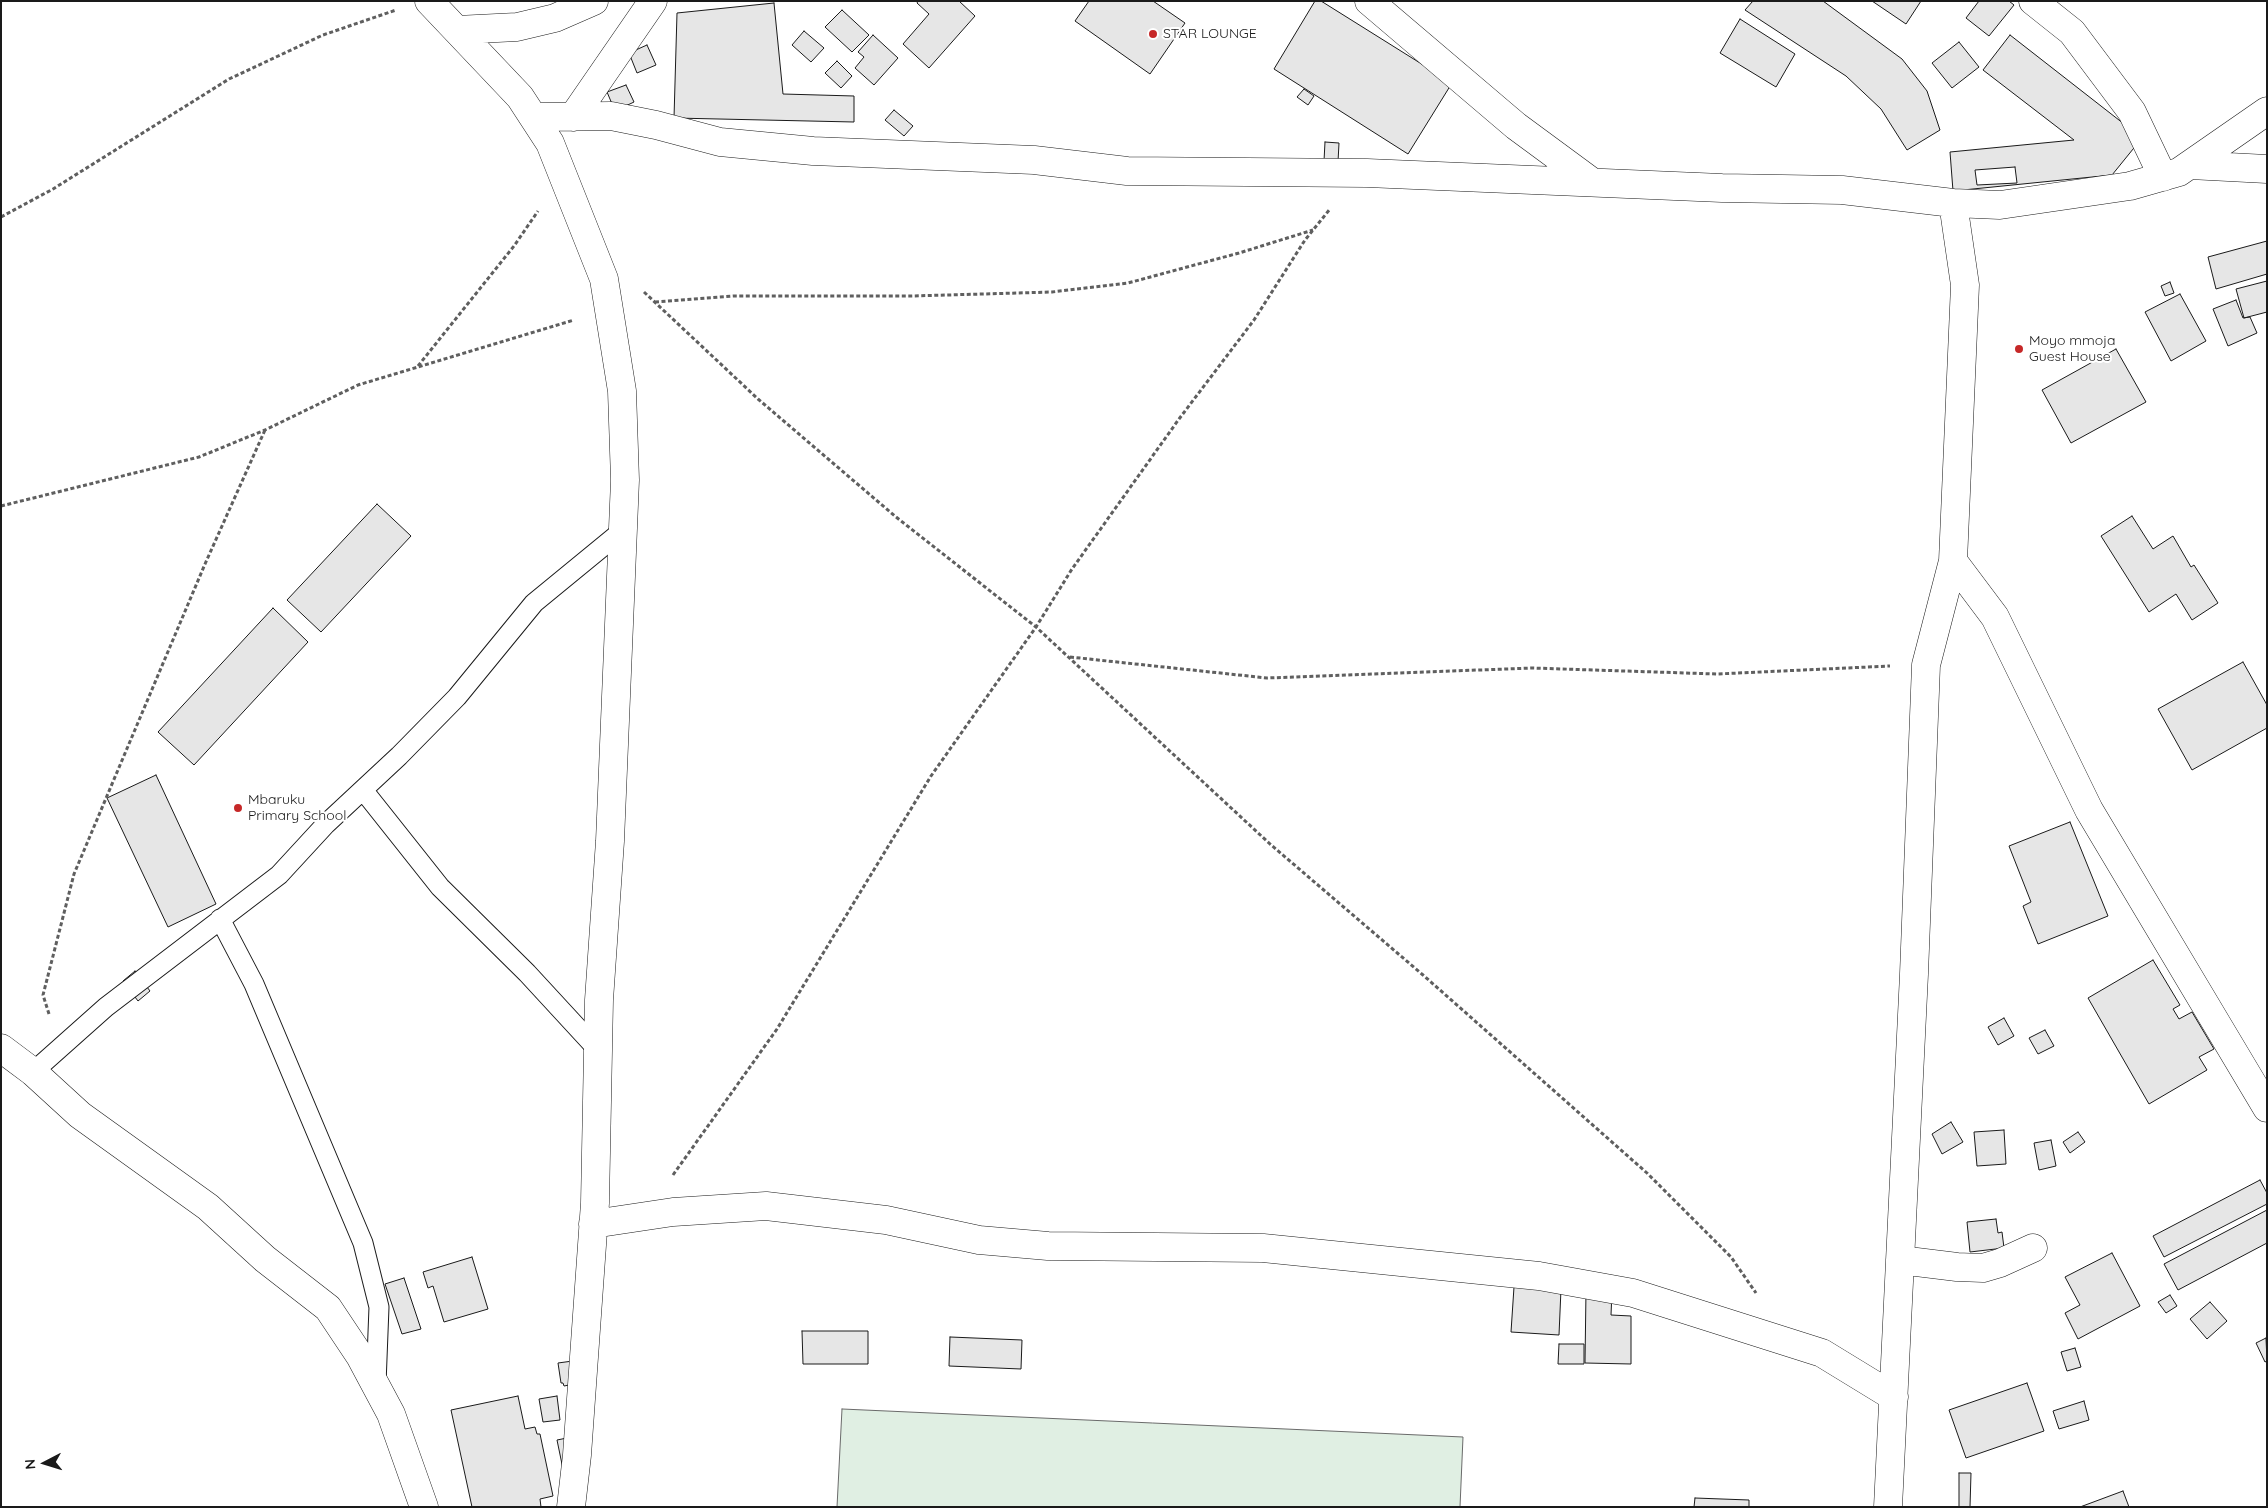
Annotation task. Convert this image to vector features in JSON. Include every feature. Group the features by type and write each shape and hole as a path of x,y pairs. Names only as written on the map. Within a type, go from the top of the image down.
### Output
{"street":[{"path":"457,30 517,27 555,18 594,1"},
{"path":"573,117 653,1"},
{"path":"1368,1 1516,126 1592,182"},
{"path":"2033,1 2072,32 2132,112 2163,177"},
{"path":"417,4 440,10 520,97 550,143 604,279 622,391 625,480 598,1050 594,1224 577,1455 571,1507"},
{"path":"534,117 612,116 656,125 720,142 813,151 1034,160 1127,171 1367,172 1842,190 1953,203 2000,205 2130,186 2179,172 2267,111"},
{"path":"2190,165 2267,169"},
{"path":"1888,1507 1920,838 1926,665 1953,561 1965,285 1953,203"},
{"path":"1953,561 1995,617 2089,810 2267,1108"},
{"path":"1,1048 33,1072 80,1115 208,1208 266,1259 328,1308 360,1356 391,1414 424,1507"},
{"path":"594,1224 673,1212 766,1206 886,1220 979,1240 1048,1246 1263,1248 1539,1276 1633,1293 1822,1353 1894,1397"},
{"path":"1900,1260 1956,1267 1983,1268 2000,1264 2033,1248"}],"lane":[{"path":"33,1072 106,1007 279,875 326,824 457,697 534,603 623,530"},
{"path":"363,790 440,887 527,973 598,1050"},
{"path":"220,919 254,984 363,1243 379,1307 376,1385"}],"path":[{"path":"1,216 53,189 229,79 323,35 417,4"},
{"path":"644,1216 777,1029 931,776 1036,627 1072,569 1179,419 1254,320 1314,230 1337,201 1367,172"},
{"path":"418,366 514,246 562,173"},
{"path":"655,302 734,296 912,296 1052,292 1128,283 1239,253 1314,230"},
{"path":"641,290 780,418 896,517 1036,627 1270,844 1423,974 1647,1173 1731,1257 1758,1296"},
{"path":"1,506 199,457 265,430 358,385 569,320 609,315"},
{"path":"60,1048 43,995 74,874 265,430"},
{"path":"1070,657 1267,678 1532,668 1717,674 1926,665"}],"green space":[{"path":"842,1409 1463,1437 1460,1507 837,1507"}],"building":[{"path":"918,1 959,1 975,16 929,68 903,44 929,14 917,3"},
{"path":"1089,1 1153,1 1185,23 1150,74 1075,21"},
{"path":"1315,1 1321,1 1452,83 1408,154 1274,69"},
{"path":"1753,1 1823,1 1902,59 1927,91 1940,130 1907,150 1881,109 1846,76 1745,10"},
{"path":"1872,1 1921,1 1906,24"},
{"path":"1979,1 2009,1 2014,5 1989,36 1966,18"},
{"path":"774,3 783,94 854,96 854,122 674,118 677,13"},
{"path":"842,10 869,35 852,52 825,27"},
{"path":"1740,19 1795,54 1776,87 1720,53"},
{"path":"804,31 824,48 811,62 792,45"},
{"path":"873,35 898,58 874,85 855,68 864,57 858,52"},
{"path":"2010,35 2142,138 2112,175 1953,191 1950,152 2074,140 1983,70"},
{"path":"1959,42 1979,67 1952,88 1932,63"},
{"path":"647,45 656,65 637,73 629,53"},
{"path":"837,61 852,76 841,88 825,73"},
{"path":"626,85 634,102 615,111 607,92"},
{"path":"1304,89 1314,96 1308,105 1297,97"},
{"path":"894,110 913,126 904,136 885,120"},
{"path":"1325,142 1339,143 1338,162 1324,161"},
{"path":"2015,167 2017,183 1977,185 1975,170"},
{"path":"2267,241 2267,274 2216,289 2208,257"},
{"path":"2267,281 2267,312 2244,318 2236,289"},
{"path":"2170,282 2174,293 2165,296 2161,286"},
{"path":"2180,294 2206,341 2171,361 2145,312"},
{"path":"2236,300 2243,318 2250,317 2257,333 2228,346 2213,309"},
{"path":"2116,349 2146,402 2071,443 2042,390"},
{"path":"377,504 411,536 321,632 287,600"},
{"path":"2132,516 2153,549 2173,536 2191,567 2194,565 2218,603 2192,620 2176,594 2149,612 2101,536"},
{"path":"273,608 308,642 194,765 158,732"},
{"path":"2243,662 2267,705 2267,728 2192,770 2158,709"},
{"path":"156,775 216,904 168,927 107,798"},
{"path":"2070,822 2108,916 2038,944 2023,906 2031,902 2009,846"},
{"path":"2153,960 2180,1005 2173,1009 2179,1019 2192,1012 2214,1049 2199,1057 2207,1070 2149,1104 2088,998"},
{"path":"135,971 150,991 138,1001 123,981"},
{"path":"2004,1018 2014,1036 1998,1045 1988,1027"},
{"path":"2045,1030 2054,1046 2038,1054 2029,1038"},
{"path":"1951,1122 1963,1142 1942,1154 1932,1134"},
{"path":"2004,1130 2006,1164 1977,1166 1974,1132"},
{"path":"2078,1132 2085,1142 2070,1153 2063,1142"},
{"path":"2051,1140 2056,1166 2039,1170 2034,1143"},
{"path":"2260,1180 2267,1193 2267,1204 2164,1257 2153,1236"},
{"path":"2267,1210 2267,1243 2178,1290 2164,1264"},
{"path":"1996,1219 1998,1233 2002,1232 2004,1248 1970,1252 1967,1222"},
{"path":"2112,1253 2140,1306 2078,1339 2065,1313 2080,1305 2065,1277"},
{"path":"472,1257 488,1309 444,1322 433,1286 428,1288 423,1272"},
{"path":"404,1278 421,1329 402,1334 385,1284"},
{"path":"1514,1287 1561,1289 1559,1335 1511,1332"},
{"path":"1586,1291 1612,1292 1611,1315 1631,1316 1631,1364 1585,1363"},
{"path":"2170,1295 2177,1306 2166,1313 2158,1302"},
{"path":"2210,1302 2227,1321 2207,1339 2190,1319"},
{"path":"802,1331 868,1331 868,1364 803,1364"},
{"path":"950,1337 1022,1340 1021,1369 949,1366"},
{"path":"2266,1338 2267,1361 2265,1362 2256,1343"},
{"path":"1559,1344 1584,1344 1584,1364 1558,1364"},
{"path":"2075,1348 2081,1367 2067,1371 2061,1352"},
{"path":"580,1360 580,1383 564,1386 561,1383 558,1363"},
{"path":"2027,1383 2044,1431 1966,1458 1949,1410"},
{"path":"518,1396 525,1429 535,1427 537,1434 540,1434 553,1496 540,1499 541,1507 472,1507 451,1410"},
{"path":"557,1396 560,1420 543,1422 539,1399"},
{"path":"2084,1401 2089,1420 2059,1429 2053,1411"},
{"path":"567,1438 564,1474 557,1440"},
{"path":"1959,1473 1971,1473 1970,1507 1959,1507"},
{"path":"2123,1491 2129,1507 2080,1507"},
{"path":"1695,1498 1749,1500 1749,1507 1694,1507"}],"place":[{"name":"STAR LOUNGE","path":"1153,34"},
{"name":"Moyo mmoja Guest House","path":"2019,349"},
{"name":"Mbaruku Primary School","path":"238,808"}]}
